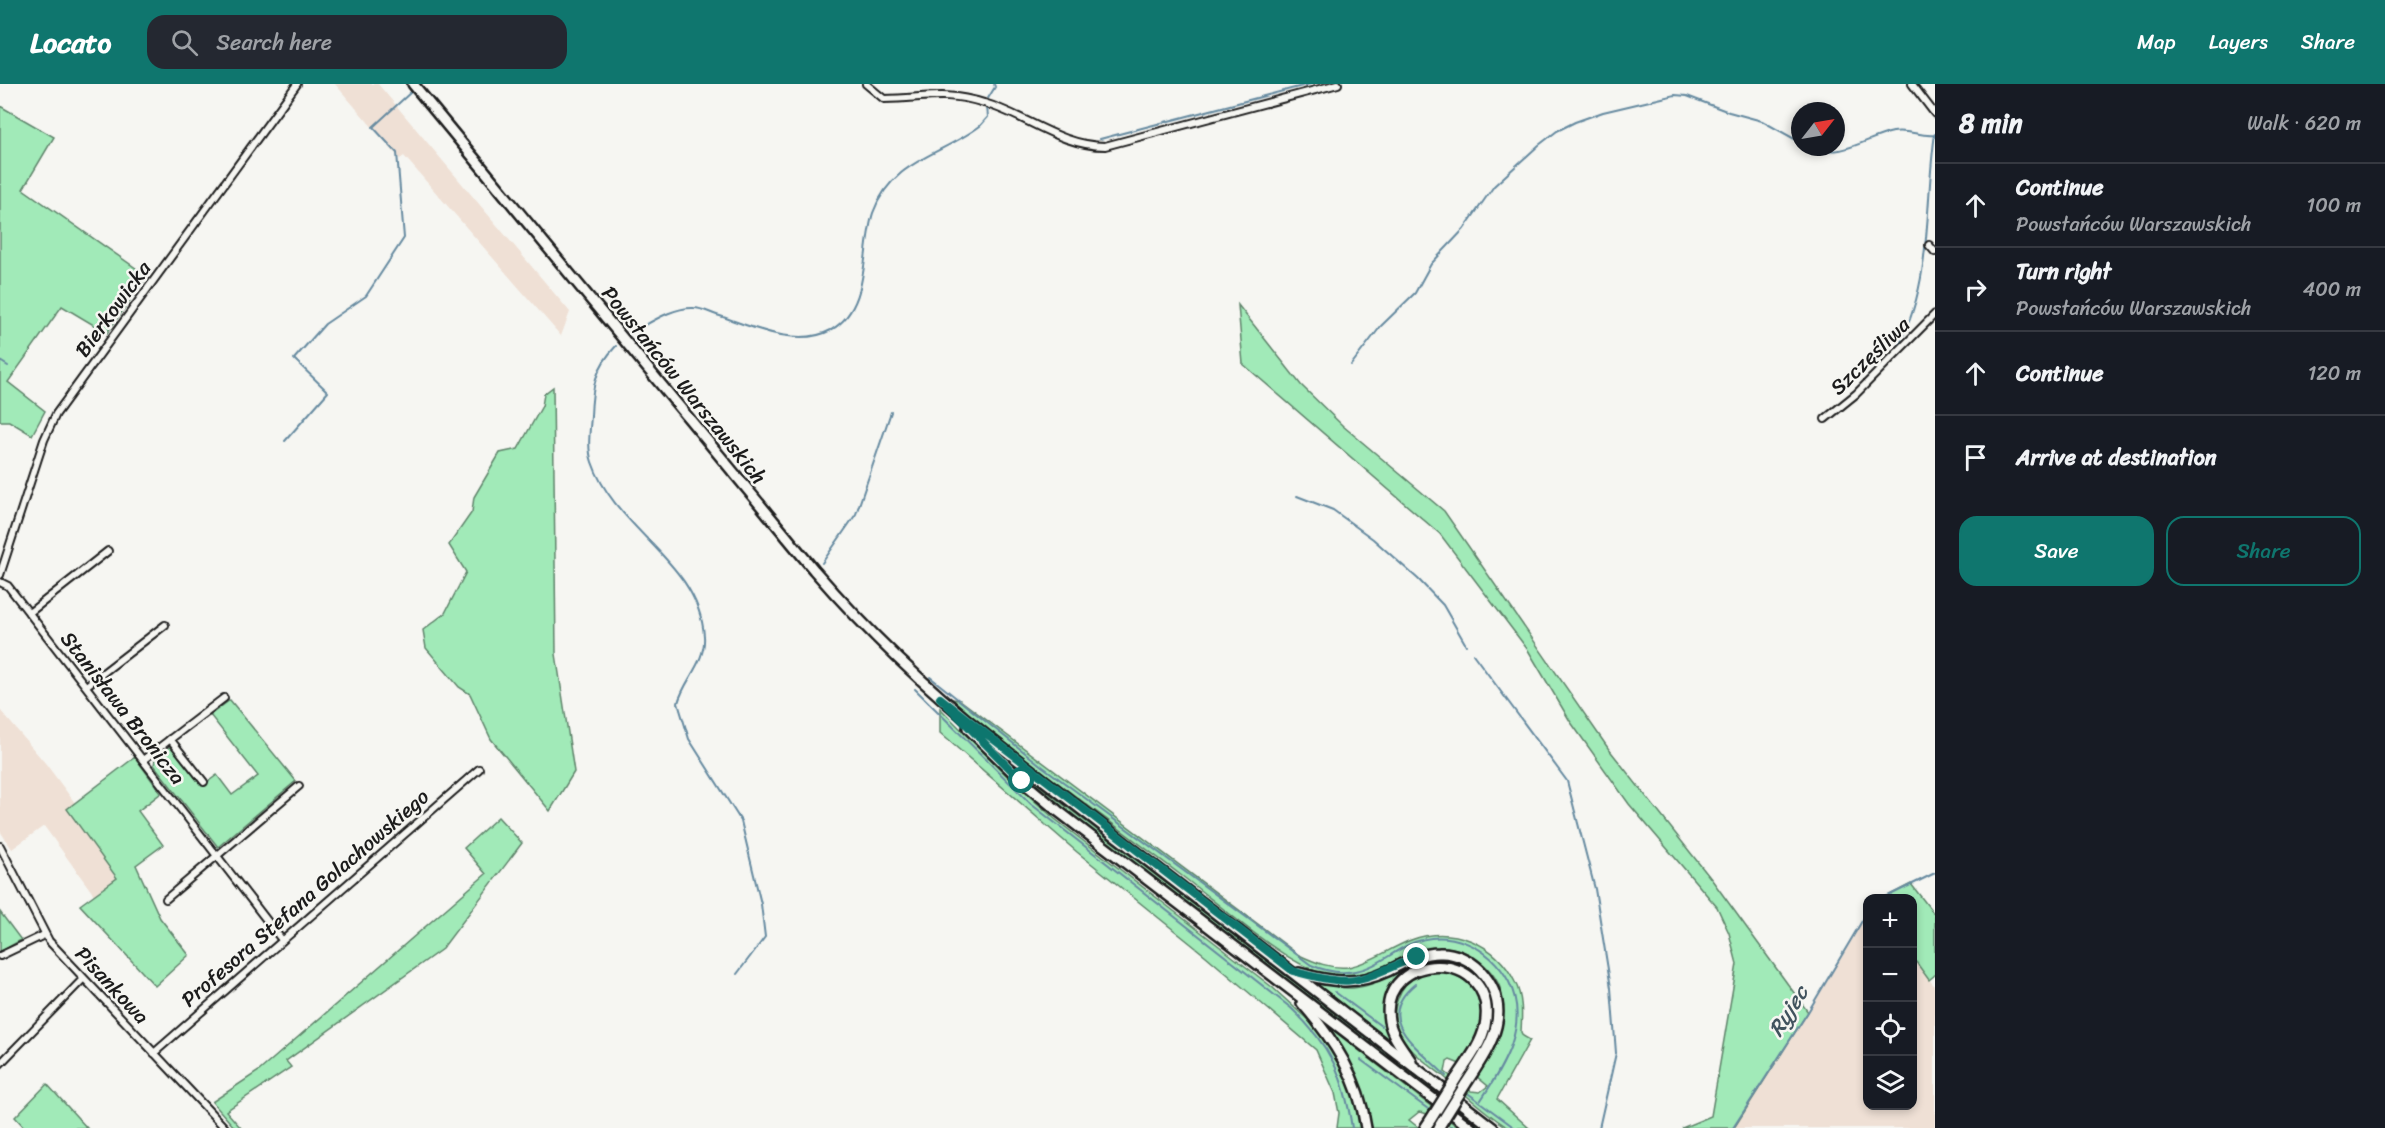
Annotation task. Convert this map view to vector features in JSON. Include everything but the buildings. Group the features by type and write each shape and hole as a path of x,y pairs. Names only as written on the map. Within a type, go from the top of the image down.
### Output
{"main road":[{"name":"Powstańców Warszawskich","path":"413,84 814,570 880,642 940,698 1022,781 1471,1128"},
{"name":"Powstańców Warszawskich","path":"940,698 1493,1128"},
{"path":"1293,971 1329,981 1357,982 1417,957 1438,952 1458,956 1476,966 1494,992 1498,1022 1490,1047 1439,1126"},
{"path":"1416,1068 1391,1028 1390,1002 1396,987 1413,972 1434,965 1452,967 1467,974 1478,986 1486,1013 1479,1042 1425,1128"},
{"path":"1290,989 1331,1039 1345,1062 1360,1101 1366,1128"}],"street":[{"name":"Bierkowicka","path":"0,575 44,440 56,414 297,84"},
{"path":"866,84 884,99 951,94 987,103 1077,144 1105,146 1338,84"},
{"path":"1912,84 1935,114"},
{"path":"1929,245 1935,252"},
{"name":"Szczęśliwa","path":"1825,419 1856,394 1935,314"},
{"path":"29,613 108,551"},
{"name":"Stanisława Bronicza","path":"0,582 8,586 282,940"},
{"path":"86,686 165,625"},
{"path":"143,760 224,698"},
{"path":"170,739 204,782"},
{"name":"Profesora Stefana Golachowskiego","path":"154,1053 479,769"},
{"path":"166,899 299,786"},
{"name":"Pisankowa","path":"0,846 45,935 83,979 225,1128"},
{"path":"0,956 45,935"},
{"path":"0,1064 83,979"}],"shaded area":[{"path":"335,84 378,84 570,312 561,336 404,156 400,159"},
{"path":"0,710 46,764 75,803 67,809 117,879 94,895 44,826 12,849 0,831"},
{"path":"1863,918 1863,1110 1917,1110 1917,963 1935,987 1935,1128 1734,1128 1808,1012"}],"green space":[{"path":"0,106 54,137 23,189 147,276 107,333 62,306 8,382 45,411 32,435 9,421 0,421"},
{"path":"1238,305 1301,385 1343,426 1444,511 1608,748 1712,880 1808,1012 1734,1128 1682,1128 1711,1116 1737,964 1729,933 1717,907 1629,804 1570,721 1528,650 1440,534 1243,364"},
{"path":"553,387 556,654 574,772 550,811 491,739 470,694 459,687 426,648 423,630 445,613 466,572 449,545 472,512 474,497 500,453 518,449 542,406 544,394"},
{"path":"952,699 960,700 1299,955 1329,966 1348,967 1411,940 1442,935 1457,936 1485,948 1507,968 1518,988 1522,1013 1521,1032 1530,1040 1497,1099 1529,1128 1510,1128 1487,1113 1416,1055 1405,1043 1396,1025 1394,1014 1398,998 1406,984 1419,975 1433,971 1462,978 1473,988 1480,1001 1480,1025 1460,1064 1450,1060 1447,1062 1445,1072 1471,1091 1480,1092 1488,1086 1476,1076 1498,1034 1503,1004 1501,990 1494,976 1482,963 1461,951 1442,947 1422,950 1365,973 1345,976 1324,974 1307,967 1251,931 1008,745"},
{"path":"230,700 296,781 218,847 154,765 155,759 171,746 202,786 217,775 232,795 258,776 210,715"},
{"path":"940,708 1011,780 1055,819 1272,987 1318,1029 1342,1067 1354,1098 1360,1128 1337,1128 1339,1113 1335,1093 1316,1050 1206,956 1077,852 940,733"},
{"path":"993,746 1041,787 1485,1128 1478,1128 1040,790"},
{"path":"135,757 161,793 138,811 163,845 136,865 160,918 189,955 155,986 80,905 117,878 67,809"},
{"path":"498,817 522,843 442,949 286,1061 291,1067 226,1111 241,1128 235,1128 212,1102 259,1071 486,874 464,848"},
{"path":"1911,884 1935,915 1935,975 1929,980 1917,964 1917,894 1892,894"},
{"path":"0,912 21,940 0,952"},
{"path":"1432,958 1445,959 1469,968 1478,976 1486,985 1491,996 1494,1008 1491,1029 1482,1050 1466,1076 1464,1074 1482,1045 1490,1026 1490,997 1478,977 1457,965 1433,962 1409,968 1391,983 1383,1007 1390,1040 1316,984 1348,988 1364,986"},
{"path":"1330,1028 1459,1128 1448,1126 1430,1115 1419,1112 1409,1120 1419,1128 1371,1128 1356,1073"},
{"path":"47,1084 87,1128 25,1128 15,1117"}],"waterway":[{"path":"987,100 995,87 994,84"},
{"path":"1100,139 1310,84"},
{"path":"285,441 328,392 294,359 325,324 366,296 404,238 397,153 373,127 411,92"},
{"path":"1351,365 1381,326 1415,293 1431,264 1464,229 1494,186 1557,131 1603,112 1675,95 1687,96 1729,112 1762,121 1791,137"},
{"path":"631,333 653,320 686,308 704,310 775,334 804,337 831,330 844,320 859,293 869,228 881,195 892,181 919,160 980,126 988,117 987,107"},
{"path":"1845,149 1898,131 1935,135"},
{"path":"1894,352 1907,327 1922,274 1935,134"},
{"path":"616,346 603,362 596,378 589,439 590,457 603,486 618,507 672,566 688,587 699,610 704,636 702,654 678,703 689,739 741,821 761,904 765,937 737,974"},
{"path":"0,361 8,366"},
{"path":"822,563 856,514 891,412"},
{"path":"1297,496 1333,510 1373,539 1443,605 1466,645"},
{"path":"1473,654 1567,781 1595,889 1611,988 1616,1053 1599,1128"},
{"path":"930,677 1043,767 1311,965 1333,971 1355,971 1376,964 1408,945 1438,938 1466,943 1491,958 1509,982 1515,998 1517,1013 1512,1044 1481,1100"},
{"path":"915,689 1031,804 1291,1008 1316,1035 1333,1062 1345,1092 1352,1128"},
{"name":"Ryjec","path":"1892,894 1935,873"},
{"name":"Ryjec","path":"1733,1128 1808,1012 1863,919"},
{"path":"1415,984 1402,998 1397,1010 1399,1023 1414,1045 1446,1076"},
{"path":"1335,992 1381,1026"},
{"path":"1361,1060 1428,1109"},
{"path":"1469,1094 1515,1128"}],"route":[{"path":"1022,781 940,698 1293,971 1329,981 1357,982 1417,957"}]}
